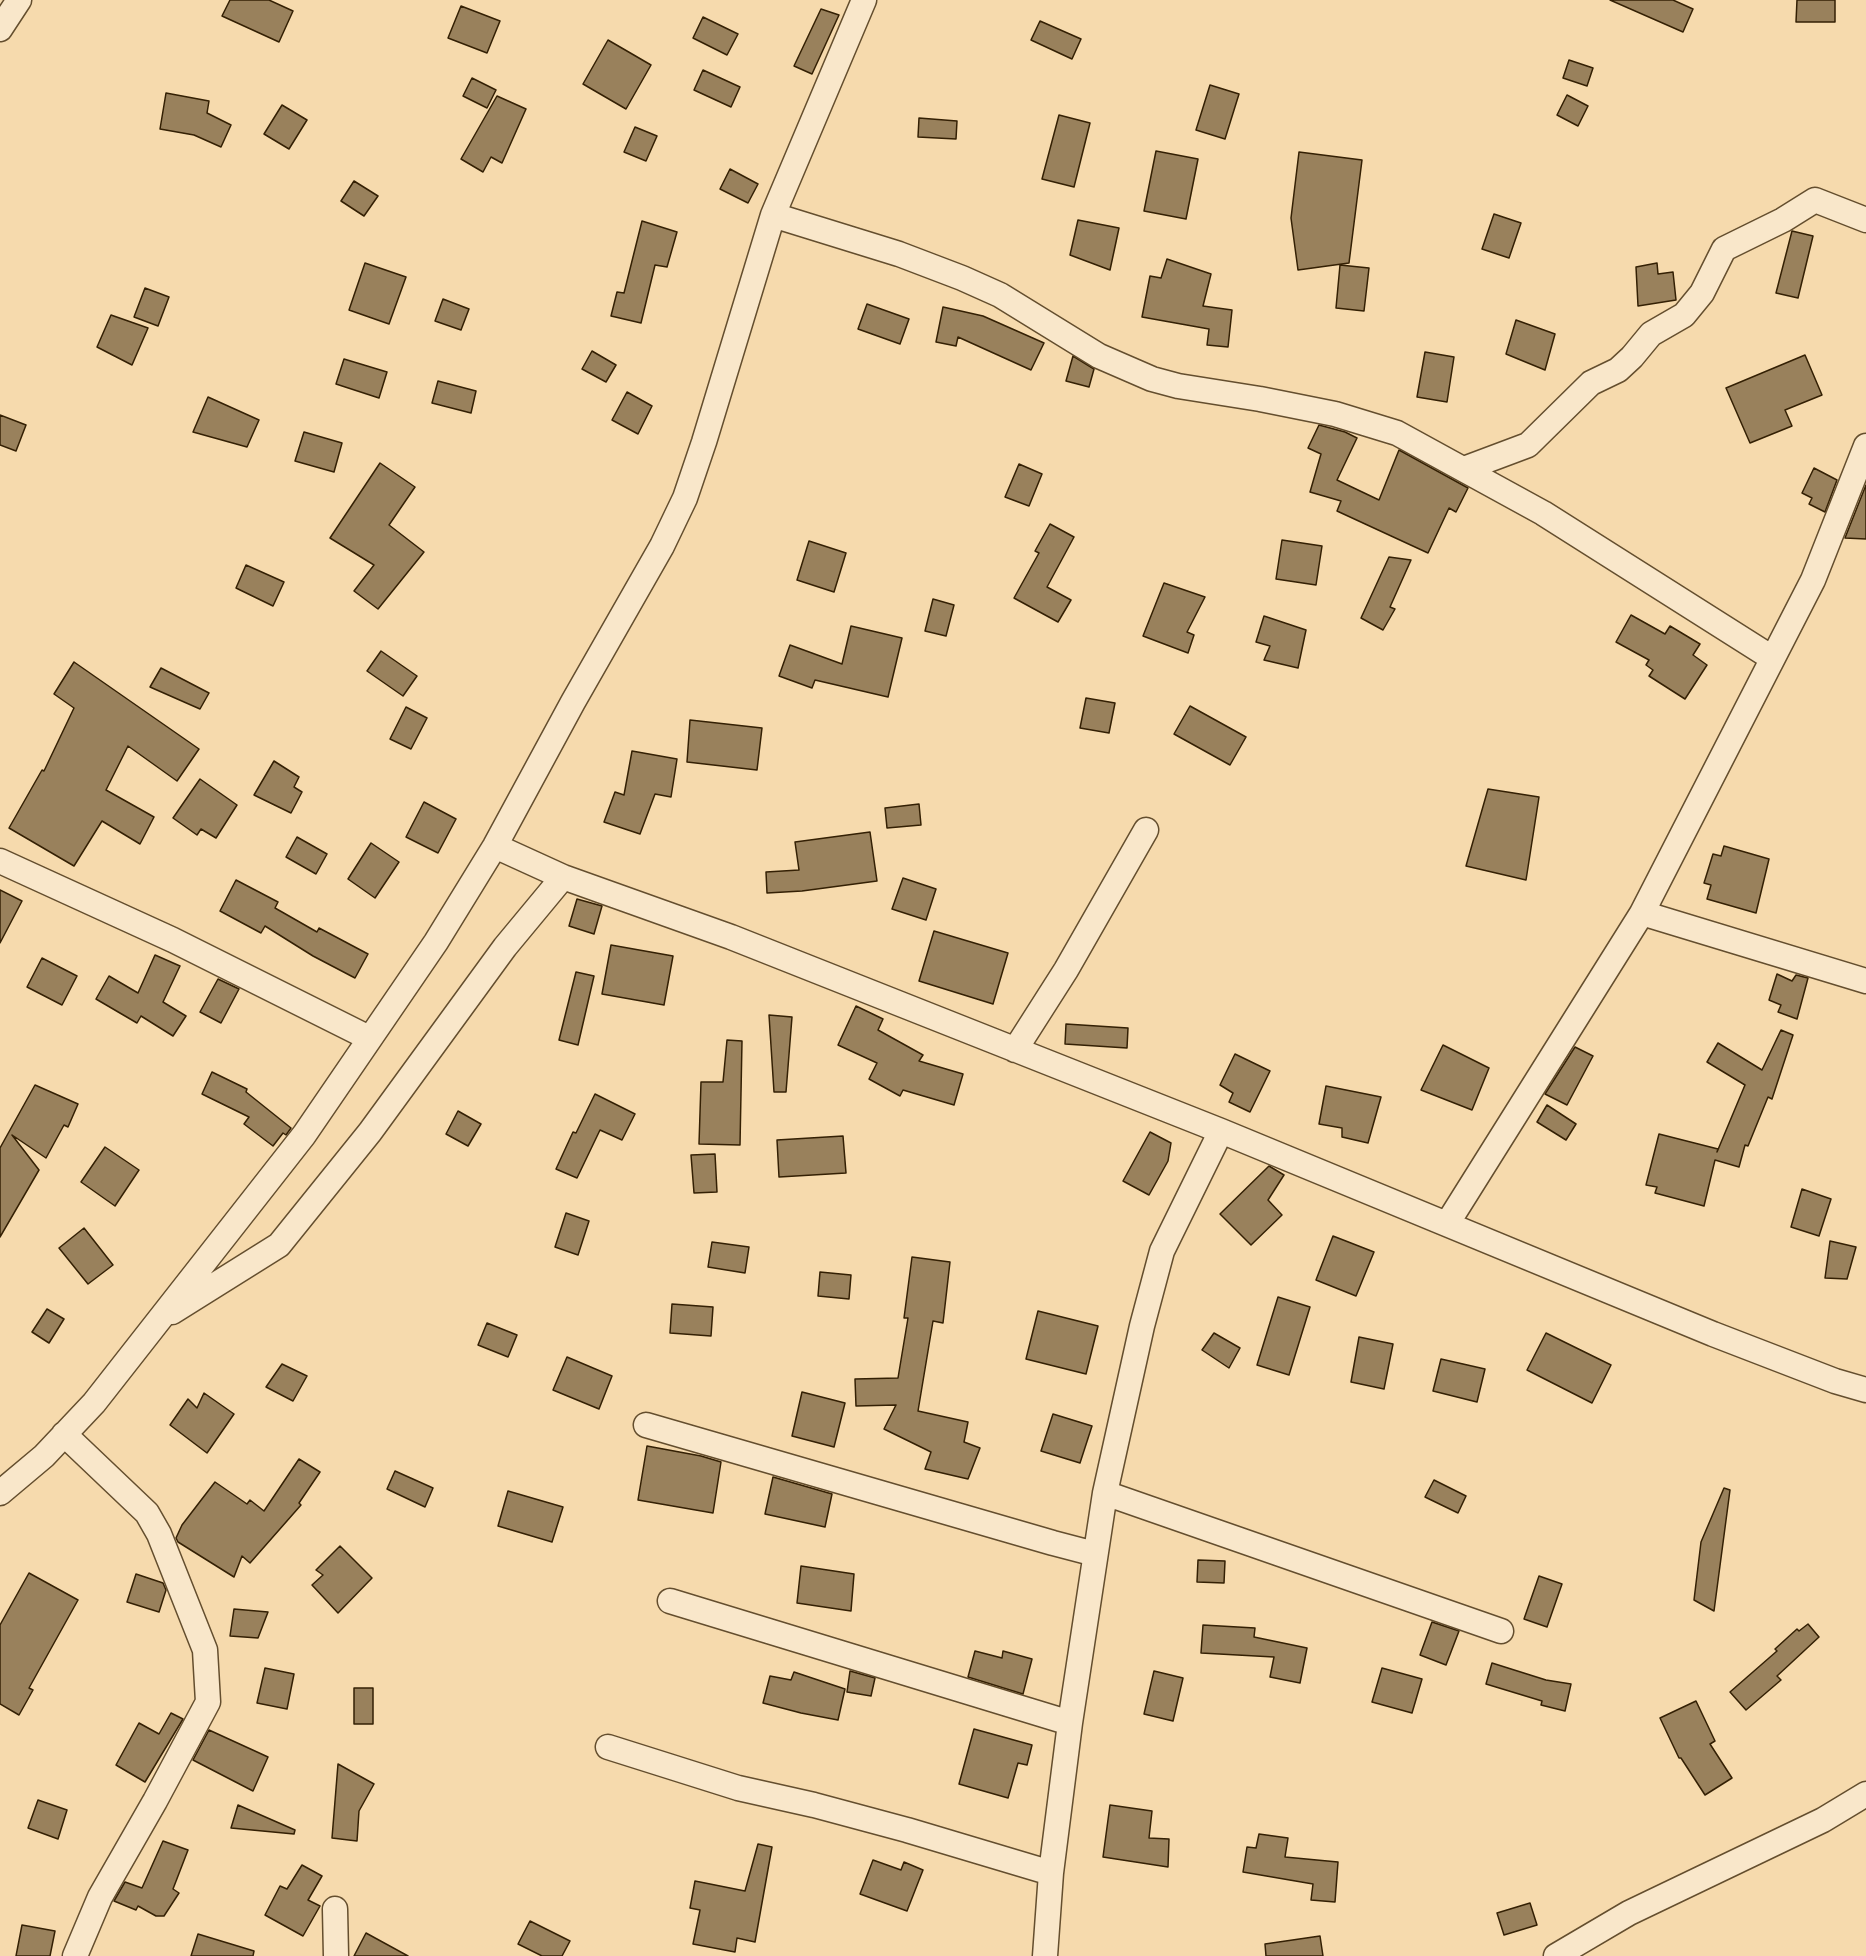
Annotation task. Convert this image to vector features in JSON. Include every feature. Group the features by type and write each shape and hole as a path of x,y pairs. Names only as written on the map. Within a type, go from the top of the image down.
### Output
{"street":[{"path":"0,29 19,0"},
{"path":"0,1493 44,1456 94,1403 304,1135 436,942 495,846 573,702 662,546 685,498 773,215 864,0"},
{"path":"1464,469 1528,445 1592,383 1618,370 1651,334 1684,315 1702,293 1724,249 1783,220 1815,200 1866,220"},
{"path":"773,215 899,254 962,278 1000,296 1099,357 1152,379 1178,386 1335,414 1397,433 1543,513 1772,658"},
{"path":"1447,1224 1642,913 1813,580 1866,446"},
{"path":"1015,1050 1066,970 1146,830"},
{"path":"495,846 563,877 731,937 1221,1131 1713,1334 1835,1382 1866,1390"},
{"path":"0,861 184,945 369,1038"},
{"path":"157,1321 279,1245 377,1122 505,947 563,877"},
{"path":"1642,913 1866,981"},
{"path":"1045,1956 1051,1873 1070,1723 1105,1493 1142,1326 1162,1251 1221,1131"},
{"path":"646,1425 1095,1554"},
{"path":"64,1434 147,1513 159,1534 205,1650 208,1702 161,1791 100,1897 75,1956"},
{"path":"1105,1493 1501,1630"},
{"path":"670,1601 1070,1723"},
{"path":"608,1747 738,1788 814,1805 907,1830 1051,1873"},
{"path":"1556,1956 1629,1913 1823,1820 1866,1794"},
{"path":"335,1909 336,1956"}],"building":[{"path":"230,0 269,0 293,11 279,42 222,16"},
{"path":"1610,0 1673,0 1693,9 1683,32"},
{"path":"1797,0 1835,0 1835,22 1796,22"},
{"path":"461,6 500,21 487,53 448,38"},
{"path":"821,9 839,15 812,74 794,66"},
{"path":"703,17 738,34 727,55 693,38"},
{"path":"1040,21 1081,39 1072,59 1031,40"},
{"path":"608,40 651,65 626,109 583,84"},
{"path":"1569,60 1593,68 1587,86 1563,78"},
{"path":"703,70 740,87 731,107 694,90"},
{"path":"472,78 496,90 487,108 463,96"},
{"path":"1210,85 1239,94 1225,139 1196,130"},
{"path":"166,93 209,101 207,113 231,125 221,147 194,135 160,129"},
{"path":"1567,95 1588,106 1578,126 1557,115"},
{"path":"497,96 526,109 502,163 491,157 483,172 461,159"},
{"path":"282,105 307,120 289,149 264,134"},
{"path":"1059,115 1090,123 1074,187 1042,179"},
{"path":"919,118 957,121 956,139 918,137"},
{"path":"635,127 657,136 646,161 624,152"},
{"path":"1156,151 1198,159 1186,219 1144,211"},
{"path":"1299,152 1362,160 1349,263 1298,270 1291,218"},
{"path":"730,169 758,184 748,203 720,189"},
{"path":"354,181 378,196 364,216 341,201"},
{"path":"1494,214 1521,223 1509,258 1482,249"},
{"path":"1078,220 1119,228 1110,270 1070,255"},
{"path":"642,221 677,232 667,267 655,265 641,323 611,316 617,292 624,293"},
{"path":"1792,231 1813,236 1798,298 1776,293"},
{"path":"1167,259 1211,274 1203,306 1232,310 1228,347 1207,345 1209,329 1142,317 1150,276 1161,278"},
{"path":"365,263 406,277 389,324 349,310"},
{"path":"1657,263 1658,274 1673,272 1676,300 1638,306 1636,267"},
{"path":"1340,265 1369,268 1364,311 1336,308"},
{"path":"145,288 169,297 158,326 134,317"},
{"path":"443,299 469,309 461,330 435,321"},
{"path":"867,304 909,319 900,344 858,329"},
{"path":"943,307 983,316 1044,343 1031,370 958,337 956,346 936,342"},
{"path":"111,315 148,328 132,365 97,347"},
{"path":"1516,320 1555,334 1545,370 1506,354"},
{"path":"592,351 616,365 606,382 582,369"},
{"path":"1425,352 1454,357 1447,402 1417,397"},
{"path":"1805,355 1822,395 1785,410 1792,426 1750,443 1726,388"},
{"path":"1073,356 1094,369 1089,387 1066,381"},
{"path":"344,359 387,372 379,398 336,384"},
{"path":"438,381 476,391 471,413 432,403"},
{"path":"627,392 652,406 638,434 612,420"},
{"path":"208,397 259,420 247,447 193,432"},
{"path":"0,415 26,425 16,451 0,445"},
{"path":"1319,425 1357,438 1337,480 1379,500 1399,450 1468,488 1456,512 1449,508 1428,553 1337,511 1341,501 1310,492 1321,454 1308,448"},
{"path":"304,432 342,443 334,472 295,461"},
{"path":"380,463 415,487 389,525 424,552 378,609 354,591 374,565 330,538"},
{"path":"1019,464 1042,474 1029,506 1005,497"},
{"path":"1814,468 1837,480 1825,512 1809,504 1812,498 1802,493"},
{"path":"1866,485 1866,539 1845,538"},
{"path":"1050,524 1074,537 1047,587 1071,600 1058,622 1014,598 1039,553 1035,551"},
{"path":"1282,540 1322,546 1316,585 1276,579"},
{"path":"809,541 846,553 834,592 797,580"},
{"path":"1389,557 1411,560 1390,607 1395,609 1383,630 1361,618"},
{"path":"246,565 284,582 273,606 236,588"},
{"path":"1164,583 1205,597 1187,632 1194,635 1188,653 1143,636"},
{"path":"933,599 954,605 946,636 925,631"},
{"path":"1631,615 1665,634 1670,626 1700,644 1693,655 1707,665 1685,699 1649,676 1653,670 1646,665 1649,660 1616,642"},
{"path":"1264,616 1306,630 1298,668 1264,660 1270,646 1256,642"},
{"path":"851,626 902,638 888,697 815,680 812,688 779,676 790,645 842,664"},
{"path":"381,651 417,676 403,696 367,671"},
{"path":"74,662 199,749 177,781 128,746 106,790 154,817 140,844 102,821 74,866 9,828 42,770 44,771 74,708 54,694"},
{"path":"161,668 209,693 200,709 150,687"},
{"path":"1086,698 1115,703 1109,733 1080,728"},
{"path":"1190,706 1246,737 1230,765 1174,734"},
{"path":"406,707 427,718 411,749 390,739"},
{"path":"690,720 762,728 757,770 687,762"},
{"path":"632,751 677,759 671,797 655,794 640,834 604,822 615,792 624,795"},
{"path":"274,761 299,777 294,787 302,792 291,813 254,795"},
{"path":"200,779 237,805 216,838 201,829 197,835 173,818"},
{"path":"1488,789 1539,797 1526,880 1466,866"},
{"path":"424,802 456,819 438,853 406,837"},
{"path":"919,804 921,825 887,828 885,808"},
{"path":"870,832 877,881 802,891 767,893 766,872 799,870 795,842"},
{"path":"297,837 327,854 316,874 286,857"},
{"path":"371,843 399,862 375,898 348,879"},
{"path":"1724,846 1769,859 1756,913 1707,899 1711,885 1704,883 1713,854 1721,856"},
{"path":"903,878 936,889 926,920 892,909"},
{"path":"236,880 278,902 275,908 317,932 319,928 368,954 355,978 313,956 265,926 261,933 220,911"},
{"path":"0,890 22,901 0,943"},
{"path":"577,899 602,906 594,934 569,926"},
{"path":"934,931 1008,953 993,1004 919,981"},
{"path":"611,945 673,956 664,1005 602,994"},
{"path":"155,955 180,966 163,1002 186,1016 173,1036 141,1016 137,1023 96,999 109,976 138,993"},
{"path":"42,958 77,976 62,1005 27,987"},
{"path":"576,972 594,976 578,1045 559,1040"},
{"path":"1777,974 1792,981 1796,975 1808,978 1797,1019 1778,1012 1781,1005 1769,1000"},
{"path":"218,979 239,989 221,1023 200,1012"},
{"path":"856,1006 883,1019 878,1030 923,1055 919,1061 963,1074 954,1105 903,1090 900,1096 869,1079 877,1063 838,1045"},
{"path":"769,1015 792,1017 786,1092 774,1092"},
{"path":"1066,1024 1128,1028 1127,1048 1065,1044"},
{"path":"1781,1030 1793,1035 1772,1099 1768,1097 1748,1146 1745,1145 1739,1167 1715,1160 1704,1206 1655,1193 1657,1187 1646,1185 1659,1134 1718,1149 1717,1152 1745,1085 1707,1062 1718,1043 1762,1070"},
{"path":"727,1040 742,1041 740,1145 699,1144 701,1082 723,1082"},
{"path":"1443,1045 1489,1068 1472,1110 1421,1090"},
{"path":"1575,1047 1593,1056 1567,1105 1545,1094"},
{"path":"1235,1054 1270,1071 1250,1112 1229,1102 1233,1093 1220,1085"},
{"path":"212,1072 247,1089 246,1092 291,1128 286,1135 283,1133 273,1146 244,1124 249,1117 202,1094"},
{"path":"35,1085 78,1104 68,1127 64,1125 46,1158 12,1135 39,1170 0,1237 0,1148"},
{"path":"1326,1086 1381,1097 1368,1143 1342,1137 1342,1128 1319,1124"},
{"path":"595,1094 635,1114 622,1140 600,1130 577,1178 556,1169 573,1132 576,1133"},
{"path":"1547,1105 1576,1124 1566,1140 1537,1122"},
{"path":"458,1111 481,1124 468,1146 446,1134"},
{"path":"1150,1132 1171,1143 1168,1161 1149,1195 1123,1181"},
{"path":"843,1136 846,1173 779,1177 777,1140"},
{"path":"105,1147 139,1170 115,1206 81,1182"},
{"path":"715,1154 717,1192 694,1193 691,1155"},
{"path":"1269,1166 1284,1175 1268,1200 1282,1215 1251,1245 1220,1214"},
{"path":"1802,1189 1831,1199 1819,1236 1791,1227"},
{"path":"566,1213 589,1221 578,1255 555,1247"},
{"path":"84,1228 113,1265 88,1284 59,1248"},
{"path":"1333,1236 1374,1252 1356,1296 1316,1280"},
{"path":"1830,1241 1856,1247 1847,1279 1825,1278"},
{"path":"712,1242 749,1247 745,1273 708,1267"},
{"path":"912,1257 950,1262 943,1323 933,1321 918,1411 968,1422 964,1442 980,1448 968,1479 925,1469 931,1452 884,1429 896,1405 856,1406 855,1379 898,1378 908,1318 904,1318"},
{"path":"820,1272 851,1275 849,1299 818,1296"},
{"path":"1278,1297 1310,1307 1289,1375 1257,1365"},
{"path":"672,1304 713,1307 711,1336 670,1333"},
{"path":"47,1309 64,1319 49,1343 32,1332"},
{"path":"1038,1311 1098,1326 1086,1374 1026,1359"},
{"path":"487,1323 517,1335 508,1357 478,1345"},
{"path":"1214,1333 1240,1348 1229,1368 1202,1350"},
{"path":"1546,1333 1611,1365 1592,1403 1527,1370"},
{"path":"1359,1337 1393,1344 1384,1389 1351,1382"},
{"path":"567,1357 612,1376 599,1409 553,1390"},
{"path":"1441,1359 1485,1369 1477,1402 1433,1391"},
{"path":"282,1364 307,1376 293,1401 266,1387"},
{"path":"802,1392 845,1403 834,1447 792,1436"},
{"path":"204,1393 234,1414 207,1453 170,1425 188,1399 197,1408"},
{"path":"1053,1414 1092,1426 1080,1463 1041,1451"},
{"path":"647,1446 721,1462 713,1513 638,1500"},
{"path":"299,1459 320,1472 299,1503 301,1505 250,1563 242,1556 234,1577 178,1542 176,1538 182,1525 215,1482 247,1504 250,1500 264,1511"},
{"path":"395,1471 433,1488 425,1507 387,1489"},
{"path":"773,1477 832,1494 825,1527 765,1514"},
{"path":"1434,1480 1466,1496 1458,1513 1425,1497"},
{"path":"1724,1488 1730,1490 1714,1611 1694,1600 1701,1542"},
{"path":"508,1491 563,1507 552,1542 498,1526"},
{"path":"340,1546 372,1578 338,1613 312,1585 323,1575 316,1570"},
{"path":"1198,1560 1225,1561 1224,1583 1197,1582"},
{"path":"801,1566 854,1574 851,1611 797,1603"},
{"path":"29,1573 78,1600 29,1688 33,1690 19,1715 0,1704 0,1625"},
{"path":"136,1574 163,1583 166,1590 159,1612 127,1602"},
{"path":"1539,1576 1562,1584 1547,1627 1524,1619"},
{"path":"234,1609 268,1612 258,1638 230,1636"},
{"path":"1432,1622 1459,1631 1446,1665 1420,1655"},
{"path":"1808,1624 1819,1637 1777,1676 1781,1680 1746,1710 1730,1692 1777,1651 1775,1649 1797,1629 1799,1631"},
{"path":"1203,1625 1255,1628 1254,1637 1307,1648 1300,1683 1270,1677 1274,1657 1201,1653"},
{"path":"975,1651 1002,1658 1003,1651 1032,1659 1023,1694 968,1677"},
{"path":"1492,1663 1546,1680 1571,1684 1565,1711 1541,1705 1542,1701 1486,1684"},
{"path":"265,1668 294,1674 287,1709 257,1703"},
{"path":"1382,1668 1422,1679 1412,1713 1372,1702"},
{"path":"850,1671 875,1678 871,1696 847,1692"},
{"path":"1154,1671 1183,1678 1173,1721 1144,1714"},
{"path":"794,1672 845,1689 838,1720 763,1703 770,1676 791,1680"},
{"path":"354,1688 373,1688 373,1724 354,1724"},
{"path":"1696,1701 1715,1741 1710,1744 1732,1778 1705,1795 1679,1758 1660,1718"},
{"path":"171,1713 183,1719 145,1782 116,1765 139,1723 159,1734"},
{"path":"974,1729 1032,1745 1027,1765 1018,1763 1008,1798 959,1784"},
{"path":"209,1730 268,1757 253,1791 193,1760"},
{"path":"338,1764 374,1784 359,1811 357,1841 332,1838"},
{"path":"38,1800 67,1810 58,1839 28,1828"},
{"path":"238,1805 295,1830 294,1834 231,1828"},
{"path":"1110,1805 1152,1811 1149,1838 1169,1839 1168,1867 1103,1857"},
{"path":"1259,1834 1288,1838 1285,1857 1338,1862 1335,1902 1311,1900 1313,1884 1243,1872 1247,1847 1256,1848"},
{"path":"163,1841 188,1850 173,1889 179,1893 164,1916 156,1916 138,1906 136,1910 114,1901 125,1882 142,1888"},
{"path":"758,1844 772,1847 755,1942 737,1938 735,1952 693,1944 700,1910 690,1908 695,1881 745,1891"},
{"path":"873,1860 901,1870 904,1862 923,1870 907,1911 860,1894"},
{"path":"302,1865 322,1876 308,1900 320,1906 303,1936 265,1915 280,1886 287,1889"},
{"path":"1530,1903 1537,1925 1504,1935 1497,1913"},
{"path":"530,1921 570,1941 562,1956 542,1956 518,1944"},
{"path":"22,1925 55,1931 50,1956 16,1956"},
{"path":"366,1933 408,1956 354,1956"},
{"path":"198,1934 254,1951 253,1956 191,1956"},
{"path":"1320,1936 1323,1956 1266,1956 1265,1944"}]}
